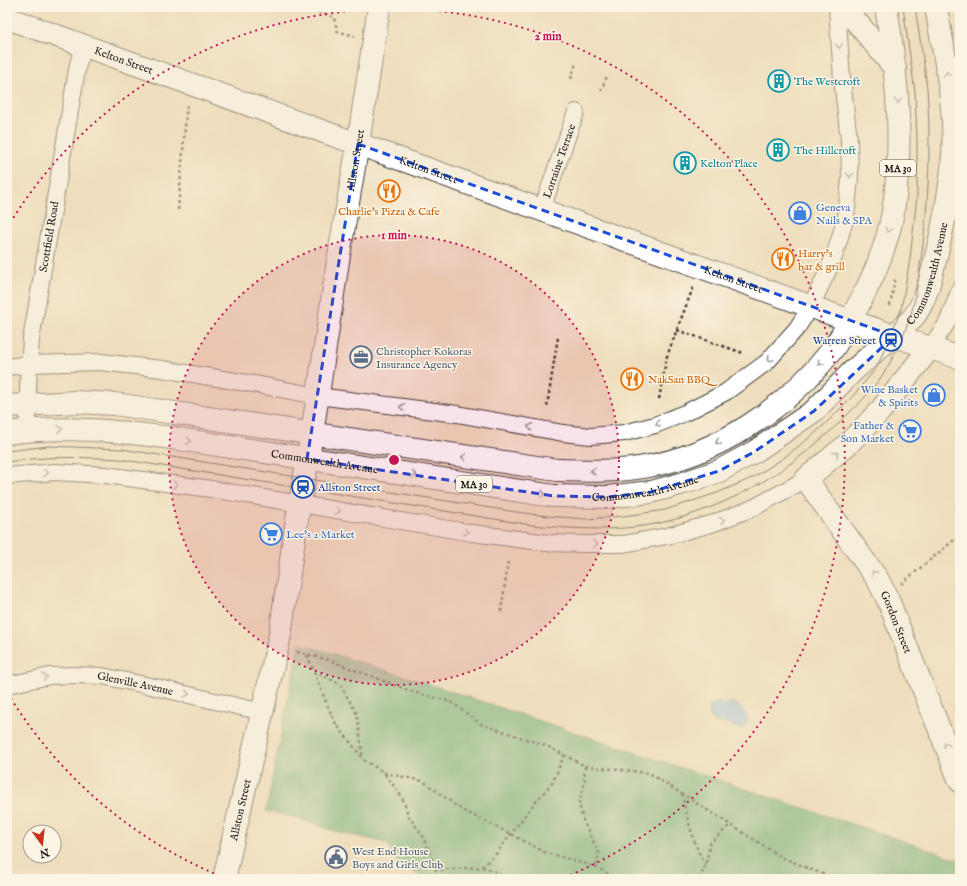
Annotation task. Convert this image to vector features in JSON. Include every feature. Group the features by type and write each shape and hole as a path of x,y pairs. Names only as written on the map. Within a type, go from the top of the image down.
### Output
{"main road":[{"name":"Allston Street","path":"224,879 280,635 299,504 312,434 379,7"},
{"path":"844,7 895,68"},
{"name":"Commonwealth Avenue","path":"17,405 76,402 115,404 557,470 608,472 646,467 679,458 706,448 741,430 769,412 800,387 832,350 851,321 877,265 884,246 892,213 898,164 899,117 895,68 886,7"},
{"name":"Commonwealth Avenue","path":"7,433 28,430 77,429 122,432 554,496 608,497 652,492 719,471 754,452 814,411 854,370 915,316 922,302 939,242 950,186 953,155 952,115 936,7"},
{"name":"Kelton Street","path":"7,18 894,336"},
{"path":"894,336 960,358"},
{"path":"806,479 849,443 880,411 930,348"},
{"name":"Gordon Street","path":"806,479 878,580 888,600 960,781"}],"street":[{"path":"7,367 29,364 100,362 154,368 318,396 457,414 563,433 591,436 624,433 655,425 685,413 726,392 767,362 797,328 811,306 833,260 846,217 849,195 849,140 842,79 837,7"},
{"name":"Scottfield Road","path":"28,430 17,405 29,364 34,321 74,86 78,64 84,46"},
{"name":"Lorraine Terrace","path":"542,209 576,112"},
{"path":"930,348 947,323 960,289"},
{"path":"7,476 56,472 105,475 211,489 472,532 548,542 623,544 667,536 711,524 753,508 806,479"},
{"name":"Glenville Avenue","path":"7,685 50,676 102,676 262,712"}],"path":[{"path":"301,7 334,18 337,31 374,42"},
{"path":"571,79 576,63"},
{"path":"601,91 607,76"},
{"path":"178,210 187,101"},
{"path":"659,399 667,356 695,283"},
{"path":"677,330 743,353"},
{"path":"548,406 558,337"},
{"path":"899,585 960,535"},
{"path":"501,612 508,562"},
{"path":"293,650 306,655 326,659 413,692 451,702 481,724 547,746 585,766 649,773 783,858 835,879"},
{"path":"306,655 334,721 364,760 385,773 423,781 462,810 544,852 596,867 618,879"},
{"path":"313,670 340,684 357,714 364,760"},
{"path":"482,867 496,854 532,806 553,782 564,755"},
{"path":"585,766 584,788 579,802 583,820 599,853 596,867"},
{"path":"385,773 402,798 409,817 423,836 436,870 482,867 497,872 504,879"},
{"path":"682,793 686,815 694,839 706,864"},
{"path":"699,879 706,864 710,843 730,825"}],"highlighted area":[{"path":"358,144 894,336 814,411 754,452 719,471 651,492 608,497 554,496 307,459"}],"green space":[{"path":"299,643 426,683 960,860 960,879 438,879 432,874 421,877 397,861 387,843 334,831 297,818 266,811"}],"water":[{"path":"719,703 723,706 733,703 740,708 748,720 744,728 736,728 729,724 717,722 712,719 710,707 711,705"}],"tram line":[{"path":"7,451 49,446 122,449 516,512 586,519 624,516 665,510 717,493 754,477 785,457 820,429 853,396 877,367 901,310 910,259 917,196 915,92 903,7"},
{"path":"7,462 63,458 119,459 532,525 564,528 612,529 644,526 687,516 737,496 784,468 806,452 857,405 872,389 885,371 909,321 916,291 922,252 929,170 927,88 915,7"}],"place":[{"name":"The Westcroft","path":"779,81"},
{"name":"The Hillcroft","path":"778,150"},
{"name":"Kelton Place","path":"685,163"},
{"name":"Charlie's Pizza & Cafe","path":"389,191"},
{"name":"Geneva Nails & SPA","path":"800,213"},
{"name":"Harry's bar & grill","path":"783,259"},
{"name":"Warren Street","path":"891,340"},
{"name":"Christopher Kokoras Insurance Agency","path":"361,357"},
{"name":"NakSan BBQ","path":"632,379"},
{"name":"Wine Basket & Spirits","path":"934,395"},
{"name":"Father & Son Market","path":"910,431"},
{"name":"Allston Street","path":"303,487"},
{"name":"Lee's 2 Market","path":"271,534"},
{"name":"West End House Boys and Girls Club","path":"336,857"}]}
